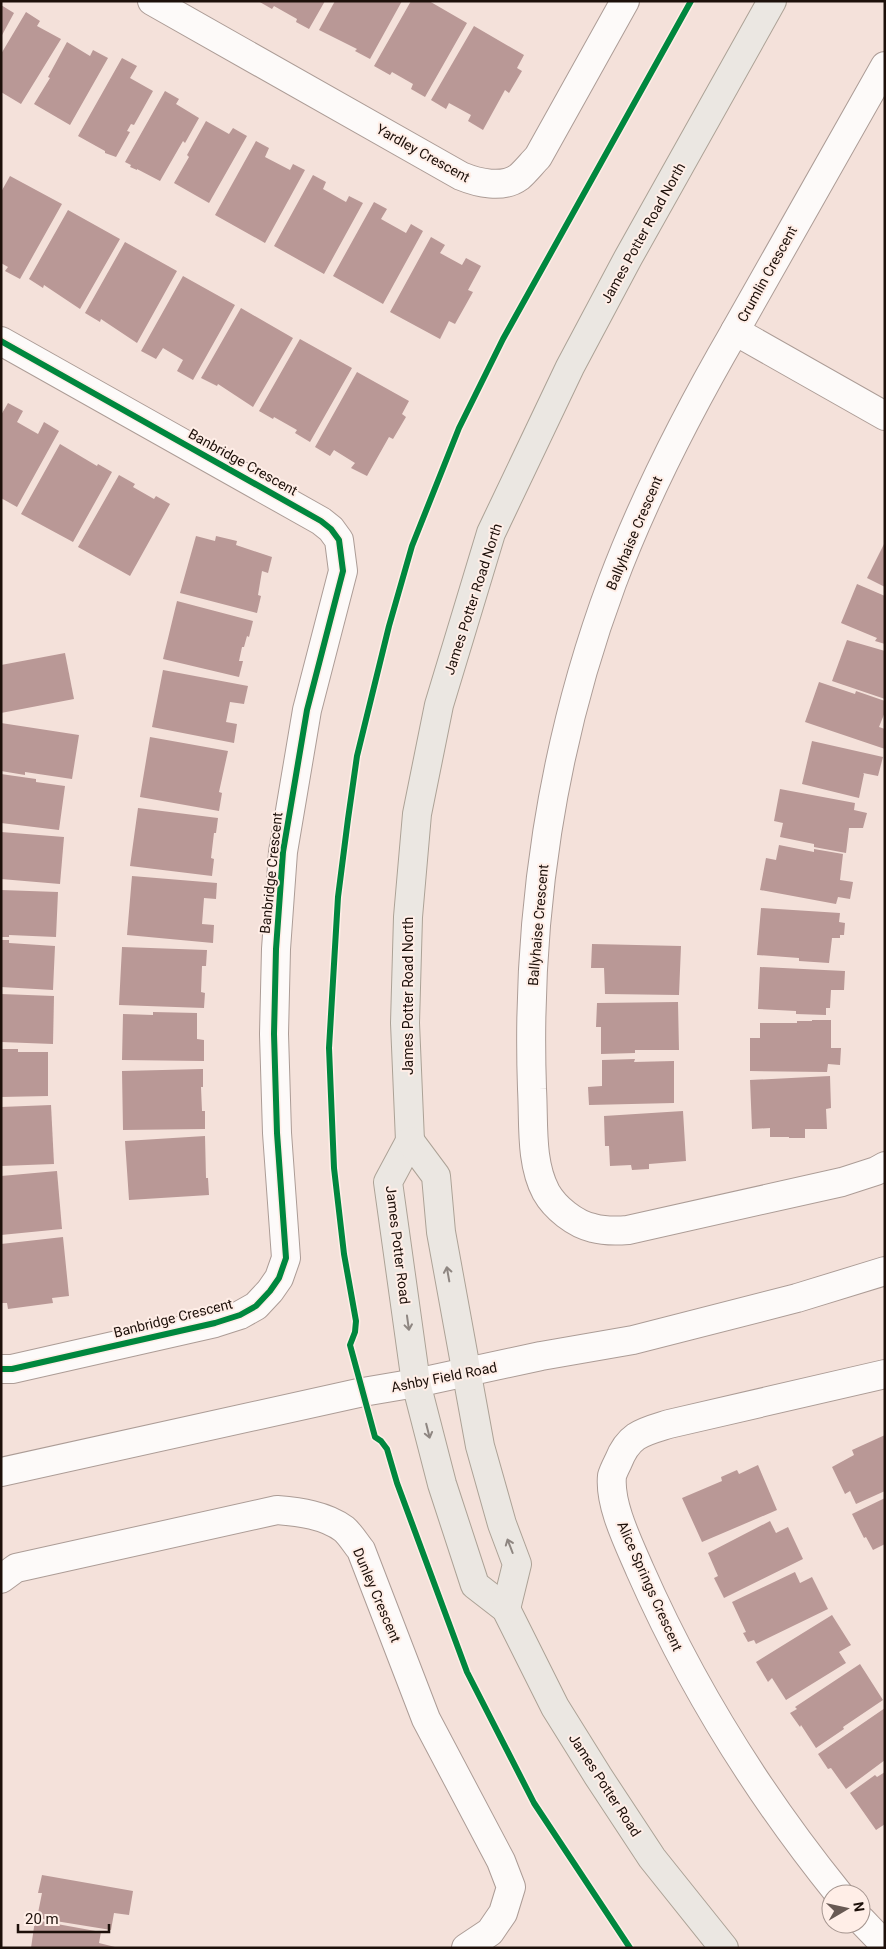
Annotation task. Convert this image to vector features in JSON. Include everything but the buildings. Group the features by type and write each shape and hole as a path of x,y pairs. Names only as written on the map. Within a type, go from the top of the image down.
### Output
{"main road":[{"name":"James Potter Road North","path":"410,1141 405,1023 408,917 417,814 439,705 492,533 570,367 628,258 772,1"},
{"path":"410,1141 436,1176 441,1232 480,1446 502,1524 517,1564 506,1609"},
{"name":"James Potter Road","path":"410,1141 388,1182 416,1383 442,1484 475,1585 506,1609 555,1707 598,1776 652,1858 724,1948"}],"street":[{"name":"Yardley Crescent","path":"152,1 461,176 473,181 491,184 518,178 538,157 625,1"},
{"name":"Crumlin Crescent","path":"885,66 735,331 885,416"},
{"name":"Ballyhaise Crescent","path":"735,331 688,413 658,473 628,543 590,648 558,768 543,865 532,978 530,1033 534,1133 538,1173 547,1195 561,1211 591,1228 605,1231 628,1230 842,1182 876,1171 885,1166"},
{"name":"Banbridge Crescent","path":"1,342 321,522 331,529 339,540 344,571 307,710 283,852 276,949 274,1034 277,1133 286,1258 278,1278 270,1291 256,1306 240,1315 215,1323 12,1369 1,1369"},
{"name":"Ashby Field Road","path":"1,1472 220,1422 363,1392 466,1374 542,1356 633,1340 797,1298 885,1271"},
{"name":"Alice Springs Crescent","path":"831,1884 806,1853 735,1751 670,1636 628,1543 613,1493 612,1475 628,1442 645,1432 669,1424 885,1374"},
{"name":"Dunley Crescent","path":"1,1579 16,1568 277,1510 302,1512 322,1518 344,1529 361,1550 426,1718 501,1861 510,1886 503,1913 490,1932 466,1948"},
{"path":"871,1930 885,1945"}],"cycle path":[{"path":"630,1948 534,1803 467,1672 397,1483 387,1449 375,1437 350,1345 355,1332 356,1321 344,1254 334,1168 329,1048 338,897 357,756 389,626 412,546 459,428 503,339 691,1"},
{"path":"1,341 321,521 331,529 339,540 343,571 307,710 283,852 276,949 274,1034 277,1133 286,1258 279,1278 256,1306 240,1315 215,1323 12,1369 1,1369"}]}
